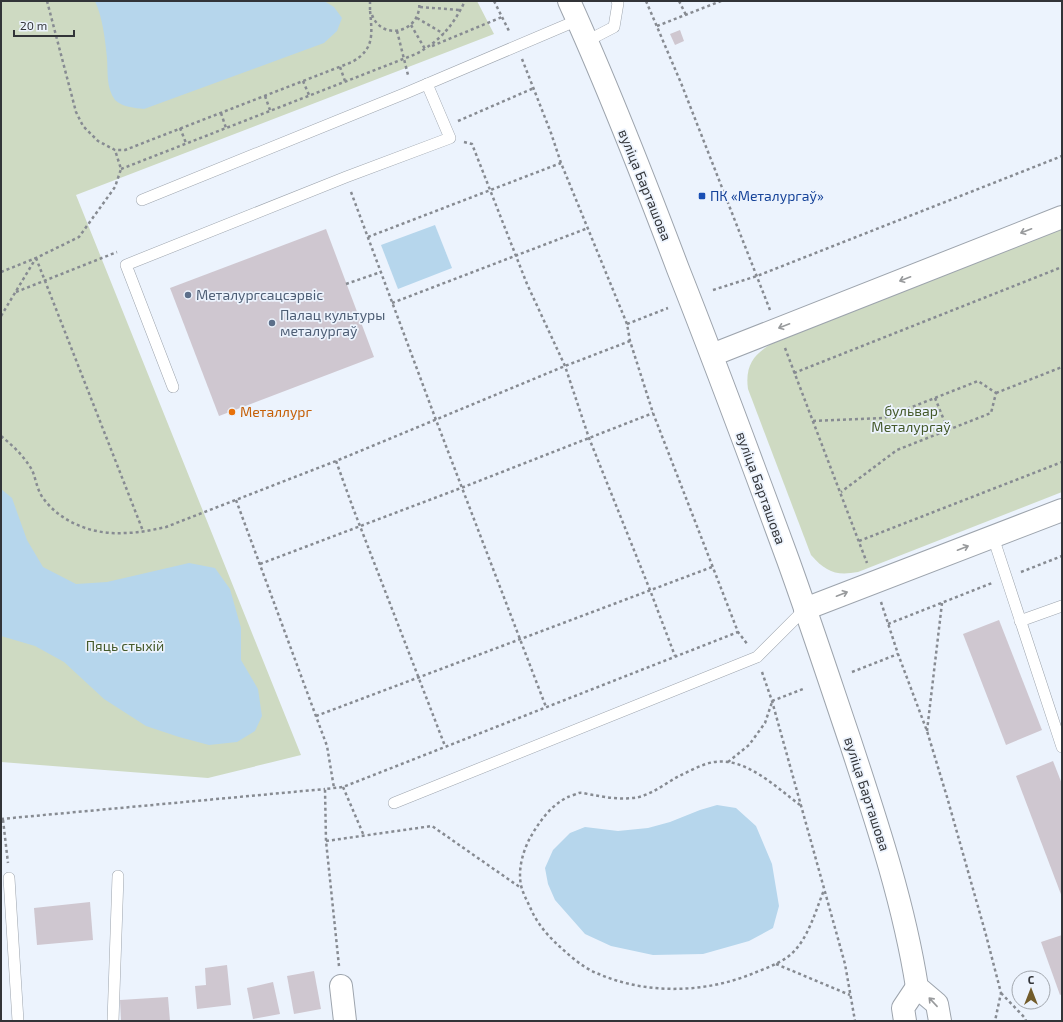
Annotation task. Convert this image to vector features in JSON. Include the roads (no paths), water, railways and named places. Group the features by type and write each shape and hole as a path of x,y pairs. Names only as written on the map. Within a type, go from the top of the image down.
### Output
{"main road":[{"name":"вуліца Барташова","path":"569,1 587,41 655,208 712,355 805,609 868,794 888,860 912,953 917,987"},
{"path":"712,355 1062,217"},
{"path":"805,609 1062,510"},
{"path":"341,986 345,1021"},
{"path":"905,1021 903,1008 917,987 937,1004 940,1021"}],"lane":[{"path":"587,41 614,27 618,1"},
{"path":"142,200 427,84 578,20"},
{"path":"173,387 126,265 346,177 450,138 427,84"},
{"path":"993,537 1062,748"},
{"path":"1020,621 1062,606"},
{"path":"394,803 757,658 805,609"},
{"path":"113,1021 118,876"},
{"path":"9,878 18,1021"}],"water":[{"path":"95,1 324,1 334,7 342,18 337,31 324,43 144,109 129,107 121,104 115,100 112,95 108,80 103,29"},
{"path":"435,225 452,268 398,289 381,245"},
{"path":"1,489 12,498 27,540 43,567 76,584 107,582 189,563 215,568 230,589 241,628 241,660 258,689 262,716 255,731 237,742 209,745 146,726 104,699 64,662 35,646 1,636"},
{"path":"717,805 736,808 756,826 772,864 779,906 773,928 749,941 703,954 653,955 611,946 585,934 555,900 548,884 545,868 553,850 570,833 585,827 618,831 648,828 670,822"}],"place":[{"name":"ПК «Металургаў»","path":"702,196"},
{"name":"Металургсацсэрвіс","path":"188,295"},
{"name":"Палац культуры металургаў","path":"272,323"},
{"name":"Металлург","path":"232,412"}],"park label":[{"name":"бульвар Металургаў","path":"911,420"},
{"name":"Пяць стыхій","path":"125,646"}]}
